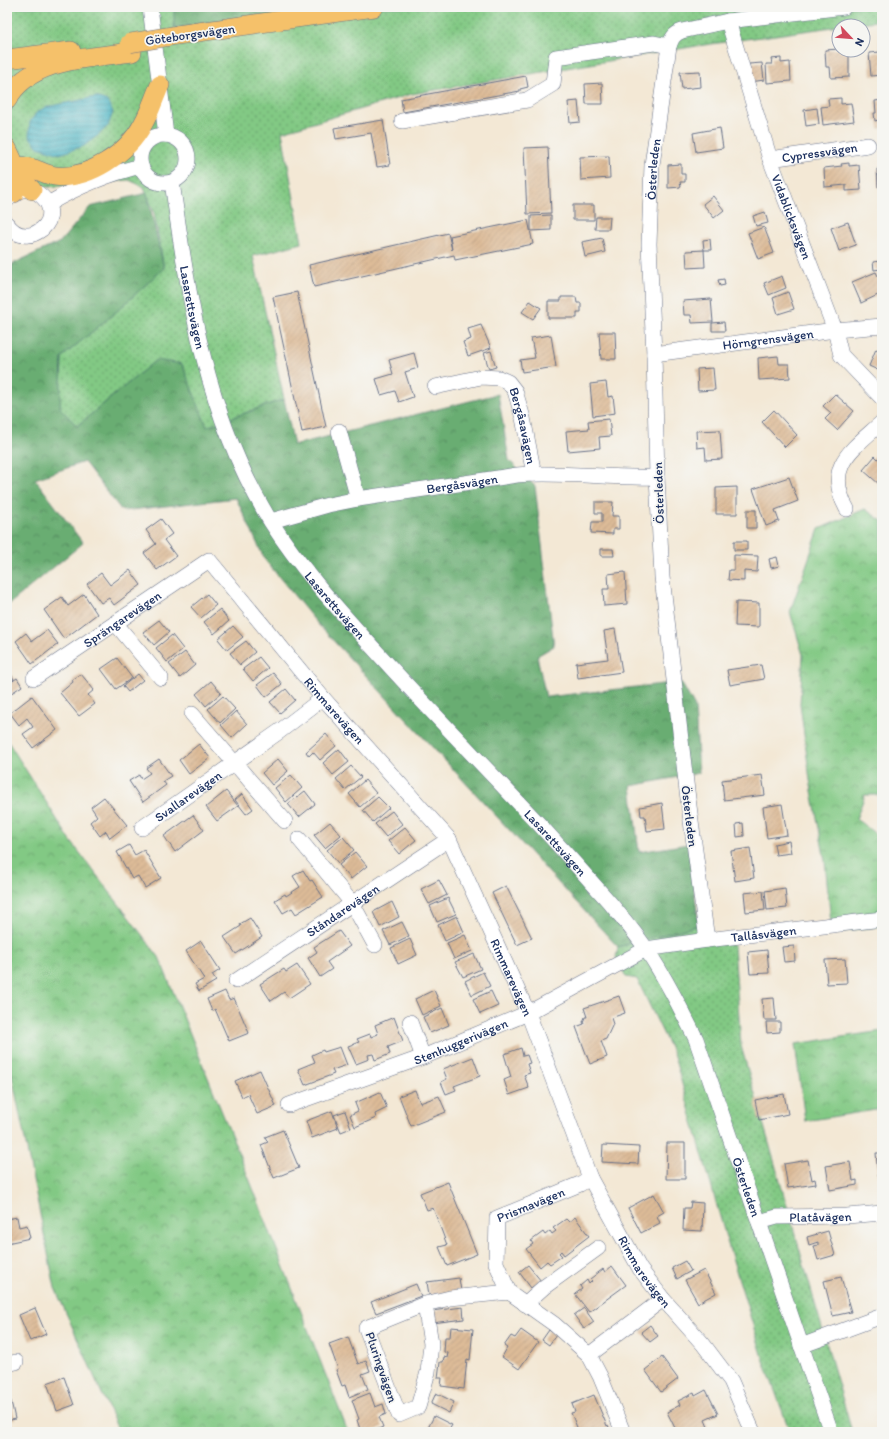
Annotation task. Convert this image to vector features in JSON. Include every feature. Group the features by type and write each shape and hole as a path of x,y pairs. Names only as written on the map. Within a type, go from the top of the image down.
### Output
{"main road":[{"name":"Göteborgsvägen","path":"7,59 178,41 219,30 374,7"},
{"path":"7,100 14,89 39,70 131,47"},
{"path":"11,184 31,168 54,176 74,175 97,167 114,156 133,139 143,126 160,85"},
{"path":"7,148 11,184"},
{"path":"11,184 22,180 32,190"}],"street":[{"path":"150,7 166,135"},
{"path":"402,121 527,100 553,84 556,57 654,43 669,46 672,38 682,30 728,21 844,7"},
{"name":"Vidablicksvägen","path":"728,21 770,159 834,330 841,355 882,398"},
{"name":"Österleden","path":"669,46 652,165 649,244 654,354 657,477 662,577 687,791 707,940"},
{"path":"166,135 180,141 186,149 188,158 186,169 182,174 172,182 163,183 152,180 146,175 141,166 140,155 147,143 155,137 166,135"},
{"name":"Cypressvägen","path":"770,159 868,145"},
{"path":"48,204 84,184 118,172 141,166"},
{"name":"Lasarettsvägen","path":"172,182 195,322 206,372 220,416 235,453 271,521 302,566 332,603 410,689 579,866 646,949"},
{"path":"7,224 13,231 22,235 31,235 44,227 49,212 48,204 44,198 32,190 11,184"},
{"name":"Hörngrensvägen","path":"654,354 834,330 882,326"},
{"name":"Bergåsavägen","path":"435,387 481,377 499,378 508,382 515,391 521,412 534,474"},
{"path":"847,509 840,497 838,471 846,456 882,422"},
{"path":"339,431 358,499"},
{"name":"Bergåsvägen","path":"271,521 328,505 358,499 534,474 636,478 657,477"},
{"name":"Sprängarevägen","path":"34,678 209,560"},
{"name":"Rimmarevägen","path":"209,560 323,698 449,839 528,1013 590,1178 640,1269 719,1364 731,1381 753,1432"},
{"path":"116,624 161,678"},
{"name":"Svallarevägen","path":"142,828 280,731 323,698"},
{"name":"Svallarevägen","path":"192,714 285,821"},
{"path":"299,839 352,903 375,945"},
{"name":"Ståndarevägen","path":"236,982 449,839"},
{"name":"Tallåsvägen","path":"646,949 707,940 882,919"},
{"name":"Österleden","path":"646,949 678,1002 696,1039 831,1432"},
{"name":"Stenhuggerivägen","path":"289,1105 423,1057 528,1013 646,949"},
{"path":"410,1022 423,1057"},
{"name":"Prismavägen","path":"509,1292 496,1263 497,1218 580,1184 590,1178"},
{"name":"Platåvägen","path":"759,1222 777,1217 847,1216 882,1213"},
{"path":"525,1304 544,1287 598,1248"},
{"path":"509,1292 554,1324 589,1355 600,1376 623,1432"},
{"name":"Pluringvägen","path":"426,1304 431,1344 428,1372 418,1407 399,1415 366,1328 426,1304 450,1298 509,1292"},
{"path":"589,1355 664,1299"},
{"path":"801,1346 882,1316"}],"green space":[{"path":"7,7 882,7 882,20 871,22 871,18 831,18 831,27 697,46 412,94 282,132 302,243 253,256 284,399 206,427 156,360 77,426 59,408 62,357 117,311 164,268 154,213 144,187 129,180 48,187 12,184 7,188"},
{"path":"174,7 320,7 174,28"},
{"path":"147,193 164,268 117,311 62,357 60,408 77,426 156,360 182,364 207,427 284,399 294,445 498,394 509,460 535,486 554,646 537,656 546,697 681,682 695,707 699,773 631,786 639,852 688,844 699,925 618,947 316,622 265,560 236,498 122,511 84,462 35,479 83,543 7,606 7,330 10,330 12,264 60,242 90,207"},
{"path":"865,509 882,521 882,795 865,795 856,819 877,835 882,868 882,926 832,933 825,861 810,780 800,704 803,655 790,612 819,529"},
{"path":"7,740 70,840 159,957 254,1191 348,1432 119,1432 55,1288 7,1051"},
{"path":"699,925 734,946 741,1046 852,1432 790,1432 764,1361 727,1241 674,1056 637,979 626,977 616,957 618,947"},
{"path":"882,1031 882,1109 805,1121 795,1044"}],"water":[{"path":"96,97 107,101 113,112 108,126 84,146 60,154 38,147 29,136 30,122 37,112 46,107"}],"building":[{"path":"879,40 882,40 882,75 871,76 869,58 871,58 871,53 880,52"},
{"path":"825,50 831,50 831,58 849,58 849,77 831,78 830,67 826,67"},
{"path":"781,58 781,63 790,62 791,81 767,83 766,64 772,64 771,59"},
{"path":"762,63 764,80 750,82 749,64"},
{"path":"700,71 701,87 682,89 680,72"},
{"path":"526,76 528,87 520,89 520,91 403,112 401,99"},
{"path":"602,83 603,104 586,104 585,84"},
{"path":"841,98 841,104 851,103 854,121 823,125 821,107 829,106 828,99"},
{"path":"882,100 882,128 879,129 878,120 875,121 875,101"},
{"path":"578,101 580,122 570,123 568,102"},
{"path":"817,108 819,124 806,126 804,110"},
{"path":"383,120 390,165 377,167 371,133 336,139 334,128"},
{"path":"720,128 723,148 696,152 693,133"},
{"path":"548,147 551,213 527,214 524,148"},
{"path":"609,156 610,178 581,180 580,157"},
{"path":"849,163 849,166 859,165 861,190 846,191 846,185 825,187 824,168 842,166 841,164"},
{"path":"681,164 681,174 685,174 685,182 680,182 681,187 668,188 668,165"},
{"path":"882,168 882,187 878,187 877,169"},
{"path":"713,196 724,210 714,218 703,204"},
{"path":"573,205 594,205 594,220 573,220"},
{"path":"765,212 768,223 756,226 753,216"},
{"path":"551,215 551,230 531,231 531,216"},
{"path":"596,217 610,217 609,229 595,229"},
{"path":"528,220 533,244 455,260 454,255 314,287 309,265 448,233 452,250 450,236"},
{"path":"848,222 856,245 839,251 831,228"},
{"path":"764,227 774,253 758,259 748,233"},
{"path":"602,238 605,252 585,257 582,242"},
{"path":"710,239 711,250 704,250 703,240"},
{"path":"704,250 705,267 687,268 686,251"},
{"path":"880,261 881,269 874,270 873,262"},
{"path":"876,272 882,284 882,293 861,303 852,282"},
{"path":"782,276 786,288 769,295 764,283"},
{"path":"724,279 725,285 720,286 718,280"},
{"path":"297,292 326,427 302,432 273,297"},
{"path":"788,292 794,309 778,314 773,298"},
{"path":"561,297 576,297 577,303 581,303 581,312 577,312 577,318 548,318 548,301 561,301"},
{"path":"711,299 713,322 692,323 691,315 684,315 683,301"},
{"path":"530,301 541,308 533,319 522,312"},
{"path":"724,322 725,331 712,331 712,323"},
{"path":"481,325 491,348 468,356 463,342 471,339 468,329"},
{"path":"599,332 615,332 616,359 601,359"},
{"path":"551,335 556,367 522,372 520,360 535,358 531,338"},
{"path":"876,349 882,352 882,372 869,366"},
{"path":"491,351 496,367 489,369 484,353"},
{"path":"414,353 418,368 405,372 413,397 399,402 395,391 381,395 376,379 393,374 389,360"},
{"path":"778,356 779,364 789,364 790,378 759,380 758,358"},
{"path":"713,368 715,390 698,391 697,369"},
{"path":"606,382 608,397 613,396 615,413 593,416 590,384"},
{"path":"835,394 854,411 837,430 825,419 831,413 823,406"},
{"path":"774,410 797,435 785,447 762,422"},
{"path":"609,419 611,436 599,437 600,448 568,451 566,431 589,429 588,421"},
{"path":"720,430 722,459 706,460 705,447 697,448 696,431"},
{"path":"875,456 882,463 882,480 879,484 863,470"},
{"path":"789,477 798,501 775,510 779,521 766,526 753,489"},
{"path":"737,487 737,514 716,514 716,488"},
{"path":"595,502 613,502 612,516 619,516 619,529 613,529 613,534 591,533 592,522 602,522 602,513 595,513"},
{"path":"747,510 756,510 756,528 747,528"},
{"path":"161,519 172,534 164,540 176,556 157,570 144,553 156,544 146,530"},
{"path":"734,541 747,541 747,550 734,550"},
{"path":"601,549 613,549 614,556 601,556"},
{"path":"734,555 758,556 757,572 744,571 744,581 728,580 729,570 734,570"},
{"path":"777,557 779,566 771,568 769,559"},
{"path":"130,570 141,585 114,605 109,598 101,603 87,584 101,573 110,585"},
{"path":"625,572 627,604 604,606 603,589 609,589 608,574"},
{"path":"84,594 97,614 64,639 44,610 62,597 68,606"},
{"path":"207,594 216,605 201,618 191,607"},
{"path":"736,602 759,603 759,627 735,626"},
{"path":"220,609 229,621 214,634 204,622"},
{"path":"159,620 169,632 154,645 143,632"},
{"path":"233,626 243,637 227,650 218,639"},
{"path":"615,629 622,672 578,678 576,663 608,659 604,631"},
{"path":"47,630 58,644 32,664 16,641 26,633 32,641"},
{"path":"172,635 183,649 167,662 156,648"},
{"path":"246,641 255,652 240,665 230,653"},
{"path":"185,652 195,665 180,678 169,664"},
{"path":"259,657 268,668 253,681 243,669"},
{"path":"117,658 132,678 116,689 101,669"},
{"path":"761,665 764,679 730,685 727,670"},
{"path":"7,669 14,679 7,684"},
{"path":"273,673 282,684 266,697 257,685"},
{"path":"81,674 94,690 88,695 95,704 79,716 60,693 73,682 72,680"},
{"path":"138,674 143,680 128,692 123,686"},
{"path":"17,678 22,686 10,694 7,690 7,685"},
{"path":"211,681 221,693 206,706 196,694"},
{"path":"286,689 295,700 280,713 270,702"},
{"path":"32,696 57,730 33,748 23,734 33,727 27,718 19,725 10,713"},
{"path":"223,696 235,709 220,723 208,709"},
{"path":"236,711 247,724 232,738 221,725"},
{"path":"326,734 336,746 320,760 313,752 309,756 306,752"},
{"path":"199,744 210,758 189,774 179,760"},
{"path":"339,749 349,762 333,775 323,763"},
{"path":"159,759 171,776 163,781 166,785 143,802 129,781 139,775 141,779 150,773 146,768"},
{"path":"278,759 288,771 272,785 262,773"},
{"path":"351,766 361,777 345,790 336,779"},
{"path":"291,775 302,788 286,802 275,788"},
{"path":"762,775 765,795 724,800 722,780"},
{"path":"365,780 376,793 360,807 349,794"},
{"path":"226,791 238,806 217,821 206,807"},
{"path":"305,791 315,804 299,817 288,804"},
{"path":"242,794 253,809 246,814 235,800"},
{"path":"104,797 127,825 110,838 106,831 100,836 90,822 97,816 91,807"},
{"path":"378,797 389,808 373,822 363,810"},
{"path":"662,803 665,829 647,831 645,816 641,816 640,807"},
{"path":"782,804 787,835 767,838 763,807"},
{"path":"392,811 402,824 386,837 375,824"},
{"path":"193,815 204,830 175,852 164,836"},
{"path":"330,822 341,835 325,848 314,835"},
{"path":"743,823 744,836 737,837 736,824"},
{"path":"405,827 416,840 399,854 388,841"},
{"path":"343,837 354,850 338,863 327,850"},
{"path":"789,841 791,853 776,855 774,844"},
{"path":"129,845 135,855 144,850 161,878 145,888 138,876 132,879 117,852"},
{"path":"750,848 754,878 735,881 731,851"},
{"path":"355,852 367,866 351,879 339,865"},
{"path":"303,870 310,881 312,880 323,897 296,914 292,908 283,913 275,900 285,894 286,896 300,887 293,876"},
{"path":"439,880 447,895 429,904 421,889"},
{"path":"506,886 532,938 517,945 492,893"},
{"path":"785,888 787,908 767,910 765,891"},
{"path":"763,891 765,910 746,912 744,893"},
{"path":"448,898 456,914 437,922 430,906"},
{"path":"392,902 399,917 380,927 373,912"},
{"path":"457,916 464,932 445,941 438,925"},
{"path":"250,918 262,937 236,954 224,937"},
{"path":"402,922 409,936 390,945 383,931"},
{"path":"339,931 350,946 327,962 332,969 320,977 308,958 317,952 314,947"},
{"path":"465,935 472,951 454,959 447,943"},
{"path":"410,939 417,955 398,964 391,948"},
{"path":"201,941 220,970 212,975 216,981 199,991 195,984 204,979 186,951"},
{"path":"794,946 795,961 784,962 782,947"},
{"path":"767,950 769,973 750,974 748,952"},
{"path":"474,954 481,969 463,977 455,962"},
{"path":"845,959 847,983 827,984 825,960"},
{"path":"297,965 310,984 289,998 284,992 271,1001 260,984 284,969 286,972"},
{"path":"483,972 490,986 472,995 465,981"},
{"path":"434,990 441,1006 422,1015 415,999"},
{"path":"225,991 229,1000 234,998 249,1033 229,1041 215,1009 212,1011 207,999"},
{"path":"491,991 498,1006 480,1014 473,999"},
{"path":"619,996 625,1013 611,1018 613,1024 606,1039 601,1041 607,1057 590,1064 576,1027 584,1024 583,1022 585,1017 587,1017 584,1008"},
{"path":"774,998 776,1020 764,1020 762,999"},
{"path":"442,1008 449,1025 430,1033 423,1017"},
{"path":"394,1017 403,1041 388,1047 390,1054 375,1060 373,1054 368,1055 369,1059 356,1064 348,1046 359,1042 357,1039 370,1034 371,1037 378,1034 375,1025"},
{"path":"766,1022 780,1022 780,1032 767,1033"},
{"path":"340,1047 347,1065 332,1070 334,1074 305,1085 298,1069 315,1062 312,1055 323,1050 324,1052"},
{"path":"521,1048 523,1056 527,1055 530,1063 527,1064 530,1073 524,1075 529,1088 509,1095 504,1080 511,1077 504,1054"},
{"path":"473,1057 480,1076 454,1086 456,1090 446,1094 441,1082 447,1079 443,1069"},
{"path":"260,1070 276,1106 257,1114 248,1094 242,1097 235,1081"},
{"path":"415,1090 420,1103 439,1096 446,1112 411,1126 399,1096"},
{"path":"380,1092 387,1108 375,1114 376,1118 355,1127 350,1115 358,1111 355,1103"},
{"path":"784,1094 788,1114 759,1120 755,1100"},
{"path":"332,1111 338,1128 312,1138 306,1121"},
{"path":"345,1111 351,1128 341,1132 334,1115"},
{"path":"283,1130 299,1168 274,1178 261,1145 268,1142 265,1137"},
{"path":"667,1143 685,1143 685,1179 666,1179"},
{"path":"603,1145 639,1147 638,1164 602,1162"},
{"path":"876,1153 882,1153 882,1175 878,1175"},
{"path":"808,1160 812,1180 815,1179 816,1184 788,1188 784,1164"},
{"path":"850,1162 853,1181 857,1180 857,1185 830,1190 826,1166"},
{"path":"448,1182 477,1254 447,1266 439,1247 447,1245 433,1208 427,1210 420,1193"},
{"path":"654,1194 664,1212 657,1216 660,1223 641,1233 628,1208"},
{"path":"691,1202 703,1203 702,1231 683,1230 684,1208 690,1208"},
{"path":"17,1217 19,1227 27,1225 30,1238 7,1243 7,1219"},
{"path":"575,1217 589,1236 564,1255 561,1251 559,1253 562,1256 550,1264 547,1261 540,1267 526,1249 533,1244 531,1241 543,1232 545,1235 550,1231 552,1234 556,1231 553,1228 566,1219 569,1222"},
{"path":"828,1231 835,1255 818,1260 814,1246 818,1245 818,1242 809,1245 807,1237"},
{"path":"685,1261 691,1271 677,1279 672,1268"},
{"path":"528,1265 541,1281 531,1288 519,1272"},
{"path":"612,1266 626,1285 589,1312 575,1294 582,1289 580,1286 587,1280 589,1284 592,1281 590,1279 603,1269 605,1272"},
{"path":"704,1270 716,1293 698,1303 685,1280"},
{"path":"841,1277 851,1312 833,1316 824,1281"},
{"path":"459,1278 461,1291 429,1295 427,1282"},
{"path":"416,1284 421,1296 376,1313 371,1302"},
{"path":"463,1307 464,1319 432,1323 431,1311"},
{"path":"35,1308 46,1334 30,1341 19,1315"},
{"path":"584,1308 594,1322 584,1329 574,1315"},
{"path":"650,1325 658,1336 650,1342 641,1332"},
{"path":"451,1327 473,1329 470,1360 467,1359 464,1389 441,1386 442,1378 438,1378 440,1362 443,1362 444,1357 447,1358 448,1353 444,1352 445,1337 450,1337"},
{"path":"521,1330 538,1342 519,1369 502,1357 507,1348 504,1346 511,1336 515,1338"},
{"path":"549,1330 556,1335 549,1345 542,1340"},
{"path":"348,1337 358,1364 366,1361 370,1371 362,1374 368,1389 349,1397 345,1385 342,1386 336,1370 338,1369 329,1344"},
{"path":"662,1357 678,1379 661,1392 645,1370"},
{"path":"64,1377 74,1405 57,1411 47,1383"},
{"path":"706,1390 718,1414 705,1420 708,1427 697,1432 692,1432 690,1429 684,1432 677,1432 667,1412 680,1405 678,1401 694,1393 695,1396"},
{"path":"370,1393 375,1407 383,1404 386,1414 379,1417 383,1427 371,1432 364,1432 363,1428 360,1429 357,1420 359,1419 352,1400"},
{"path":"436,1393 454,1402 449,1413 431,1404"},
{"path":"594,1395 611,1432 579,1432 571,1413 575,1412 572,1404"},
{"path":"11,1401 15,1419 7,1421 7,1402"},
{"path":"434,1416 452,1425 448,1432 426,1432"}]}
